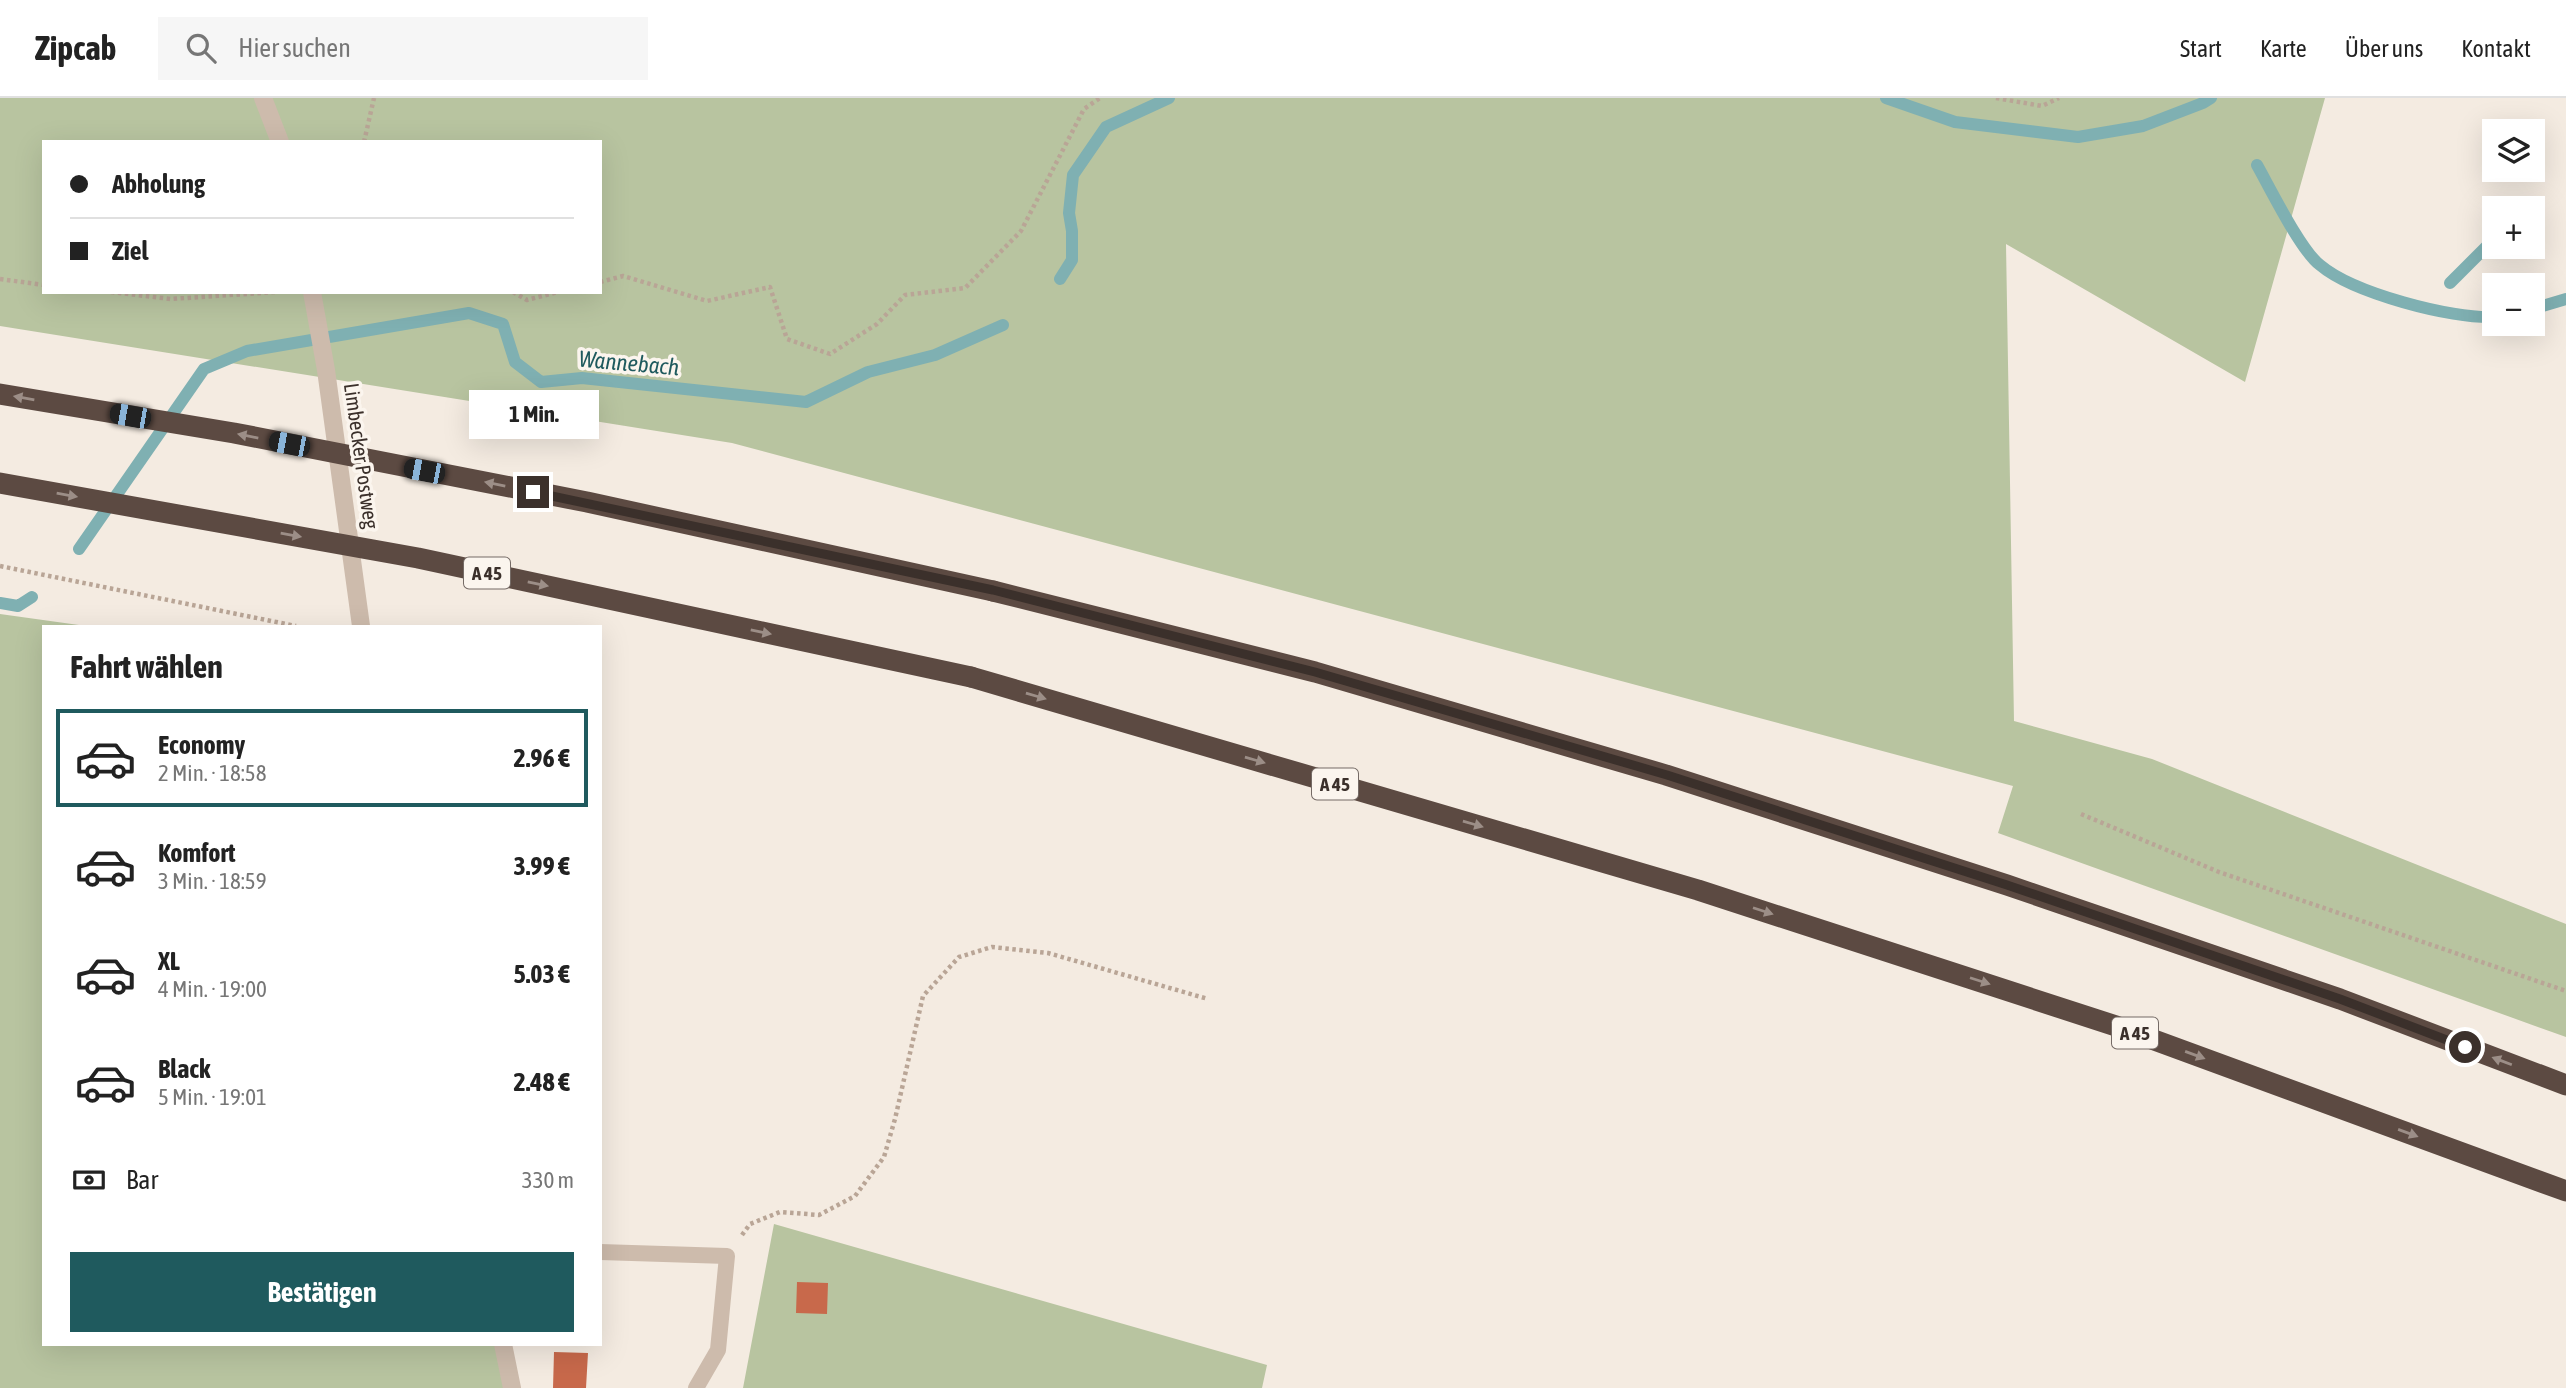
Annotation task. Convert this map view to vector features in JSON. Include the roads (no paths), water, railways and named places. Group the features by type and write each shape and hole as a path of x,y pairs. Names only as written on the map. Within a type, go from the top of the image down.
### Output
{"highway":[{"path":"0,394 234,433 587,502 993,590 1315,672 1667,775 2007,885 2340,999 2566,1085"},
{"name":"A 45","path":"0,484 418,558 971,677 1724,898 2116,1026 2566,1191"}],"street":[{"path":"263,98 279,140"},
{"name":"Limbecker Postweg","path":"312,294 326,370 361,625"},
{"path":"503,1346 512,1388"}],"lane":[{"path":"602,1252 727,1256 718,1350 696,1388"}],"waterway":[{"name":"Wannebach","path":"1060,279 1072,260 1069,213 1073,175 1106,127 1169,98"},
{"name":"Wannebach","path":"1886,98 1955,122 2078,137 2143,126 2211,98"},
{"path":"2257,165 2304,247 2320,265 2355,285 2403,302 2453,314 2482,316"},
{"path":"2450,283 2482,251"},
{"path":"2545,305 2566,299"},
{"name":"Wannebach","path":"79,549 204,369 247,351 469,313 503,324 515,362 541,382 582,378 806,402 868,372 935,355 1003,325"},
{"name":"Wannebach","path":"0,603 18,606 32,597"}]}
